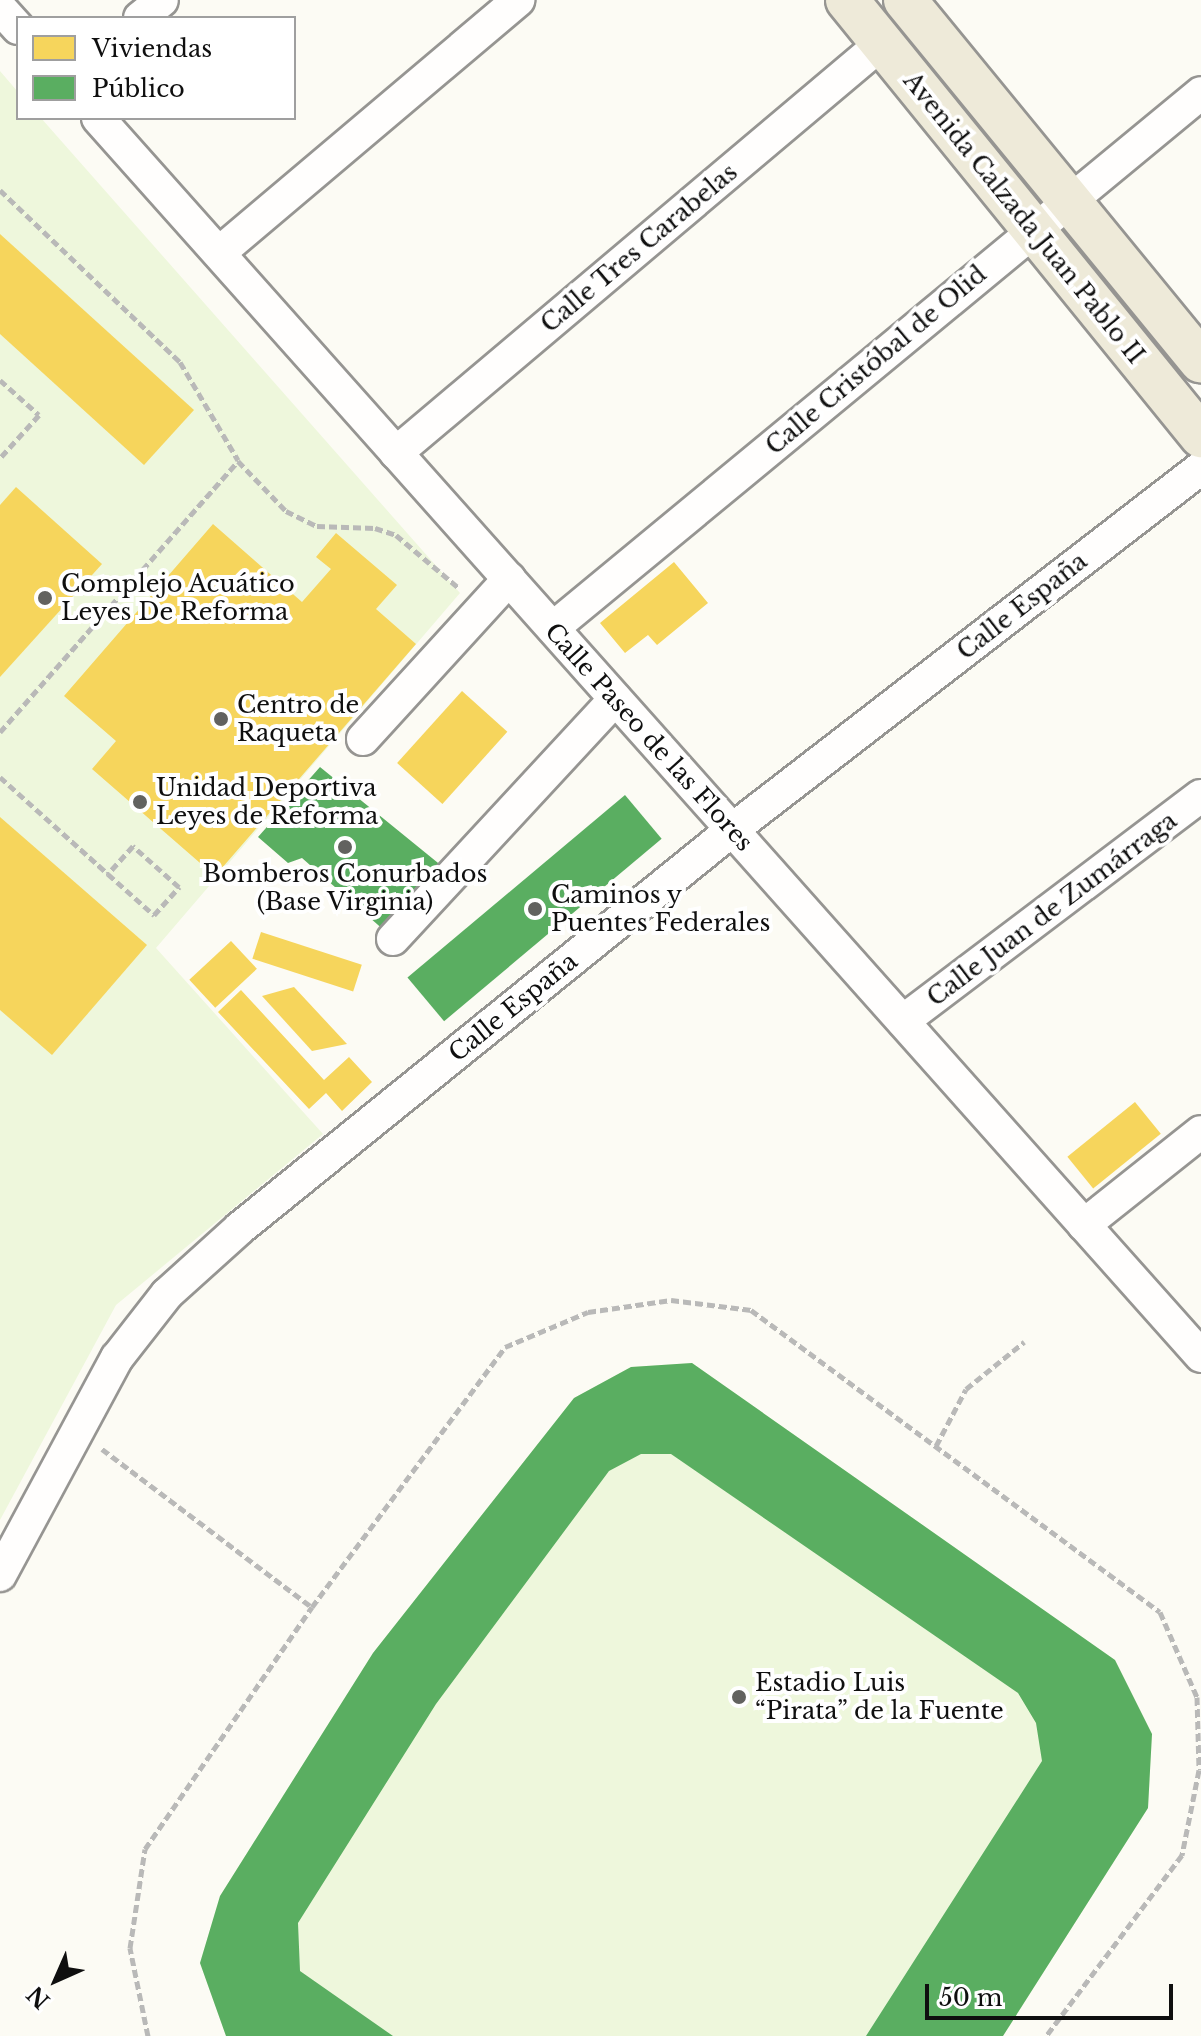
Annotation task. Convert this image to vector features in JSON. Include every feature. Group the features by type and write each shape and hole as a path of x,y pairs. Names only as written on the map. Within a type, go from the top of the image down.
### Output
{"main road":[{"name":"Avenida Calzada Juan Pablo II","path":"847,0 1201,436"},
{"name":"Avenida Calzada Juan Pablo II","path":"916,4 1068,202 1201,361"}],"street":[{"path":"142,16 162,0"},
{"path":"219,253 518,0"},
{"path":"0,8 16,26"},
{"name":"Calle Tres Carabelas","path":"396,453 882,43"},
{"name":"Calle Cristóbal de Olid","path":"553,628 1201,93"},
{"name":"Calle Paseo de las Flores","path":"100,120 1201,1356"},
{"name":"Calle España","path":"0,1575 117,1358 187,1276 732,830 1201,468"},
{"path":"363,739 509,579"},
{"path":"393,939 615,699"},
{"name":"Calle Juan de Zumárraga","path":"903,1021 1201,796"},
{"path":"1084,1225 1201,1132"}],"path":[{"path":"0,190 180,362 238,461 286,511 317,526 375,528 396,535 483,608"},
{"path":"0,380 39,415 0,458"},
{"path":"0,732 238,461"},
{"path":"0,777 108,874 154,915 179,887 133,846 108,874"},
{"path":"148,2036 130,1948 145,1849 312,1607 505,1347 588,1312 671,1300 751,1310 1160,1612 1197,1697 1199,1770 1182,1855 1046,2036"},
{"path":"936,1446 966,1389 1024,1342"},
{"path":"79,1431 312,1607"}],"green space":[{"name":"Unidad Deportiva Leyes de Reforma","path":"0,71 16,90 16,120 43,120 460,593 156,948 323,1134 116,1305 0,1520"},
{"name":"Estadio Luis “Pirata” de la Fuente","path":"692,1363 1115,1660 1152,1734 1148,1808 1003,2036 226,2036 200,1963 220,1896 373,1653 574,1398 631,1367"}],"building: Viviendas":[{"path":"0,234 194,410 144,465 0,334"},
{"path":"16,487 102,564 0,677 0,505"},
{"name":"Centro de Raqueta","path":"213,524 302,602 331,569 316,557 336,533 397,585 376,609 416,644 215,876 92,769 116,741 64,696"},
{"path":"674,562 708,603 657,645 648,635 625,653 600,623"},
{"path":"462,691 507,732 442,804 397,763"},
{"path":"0,817 147,945 52,1055 0,1010"},
{"path":"261,932 362,965 353,991 252,959"},
{"path":"231,941 257,969 215,1008 189,980"},
{"path":"294,987 347,1044 312,1051 262,996"},
{"path":"241,990 324,1080 349,1057 372,1082 342,1111 326,1093 309,1109 218,1012"},
{"path":"1135,1102 1161,1134 1093,1189 1067,1157"}],"building: Público":[{"name":"Bomberos Conurbados (Base Virginia)","path":"320,767 443,867 386,932 302,858 288,863 258,837"},
{"name":"Caminos y Puentes Federales","path":"625,795 662,839 444,1021 407,978"},
{"path":"692,1363 1115,1660 1152,1734 1148,1808 1003,2036 866,2036 1042,1761 1036,1723 1018,1693 671,1454 641,1454 609,1471 436,1704 298,1923 300,1971 393,2036 226,2036 200,1963 220,1896 373,1653 574,1398 631,1367"}],"place":[{"name":"Complejo Acuático Leyes De Reforma","path":"45,598"},
{"name":"Centro de Raqueta","path":"221,719"},
{"name":"Unidad Deportiva Leyes de Reforma","path":"140,802"},
{"name":"Bomberos Conurbados (Base Virginia)","path":"345,847"},
{"name":"Caminos y Puentes Federales","path":"535,909"},
{"name":"Estadio Luis “Pirata” de la Fuente","path":"739,1697"}]}
